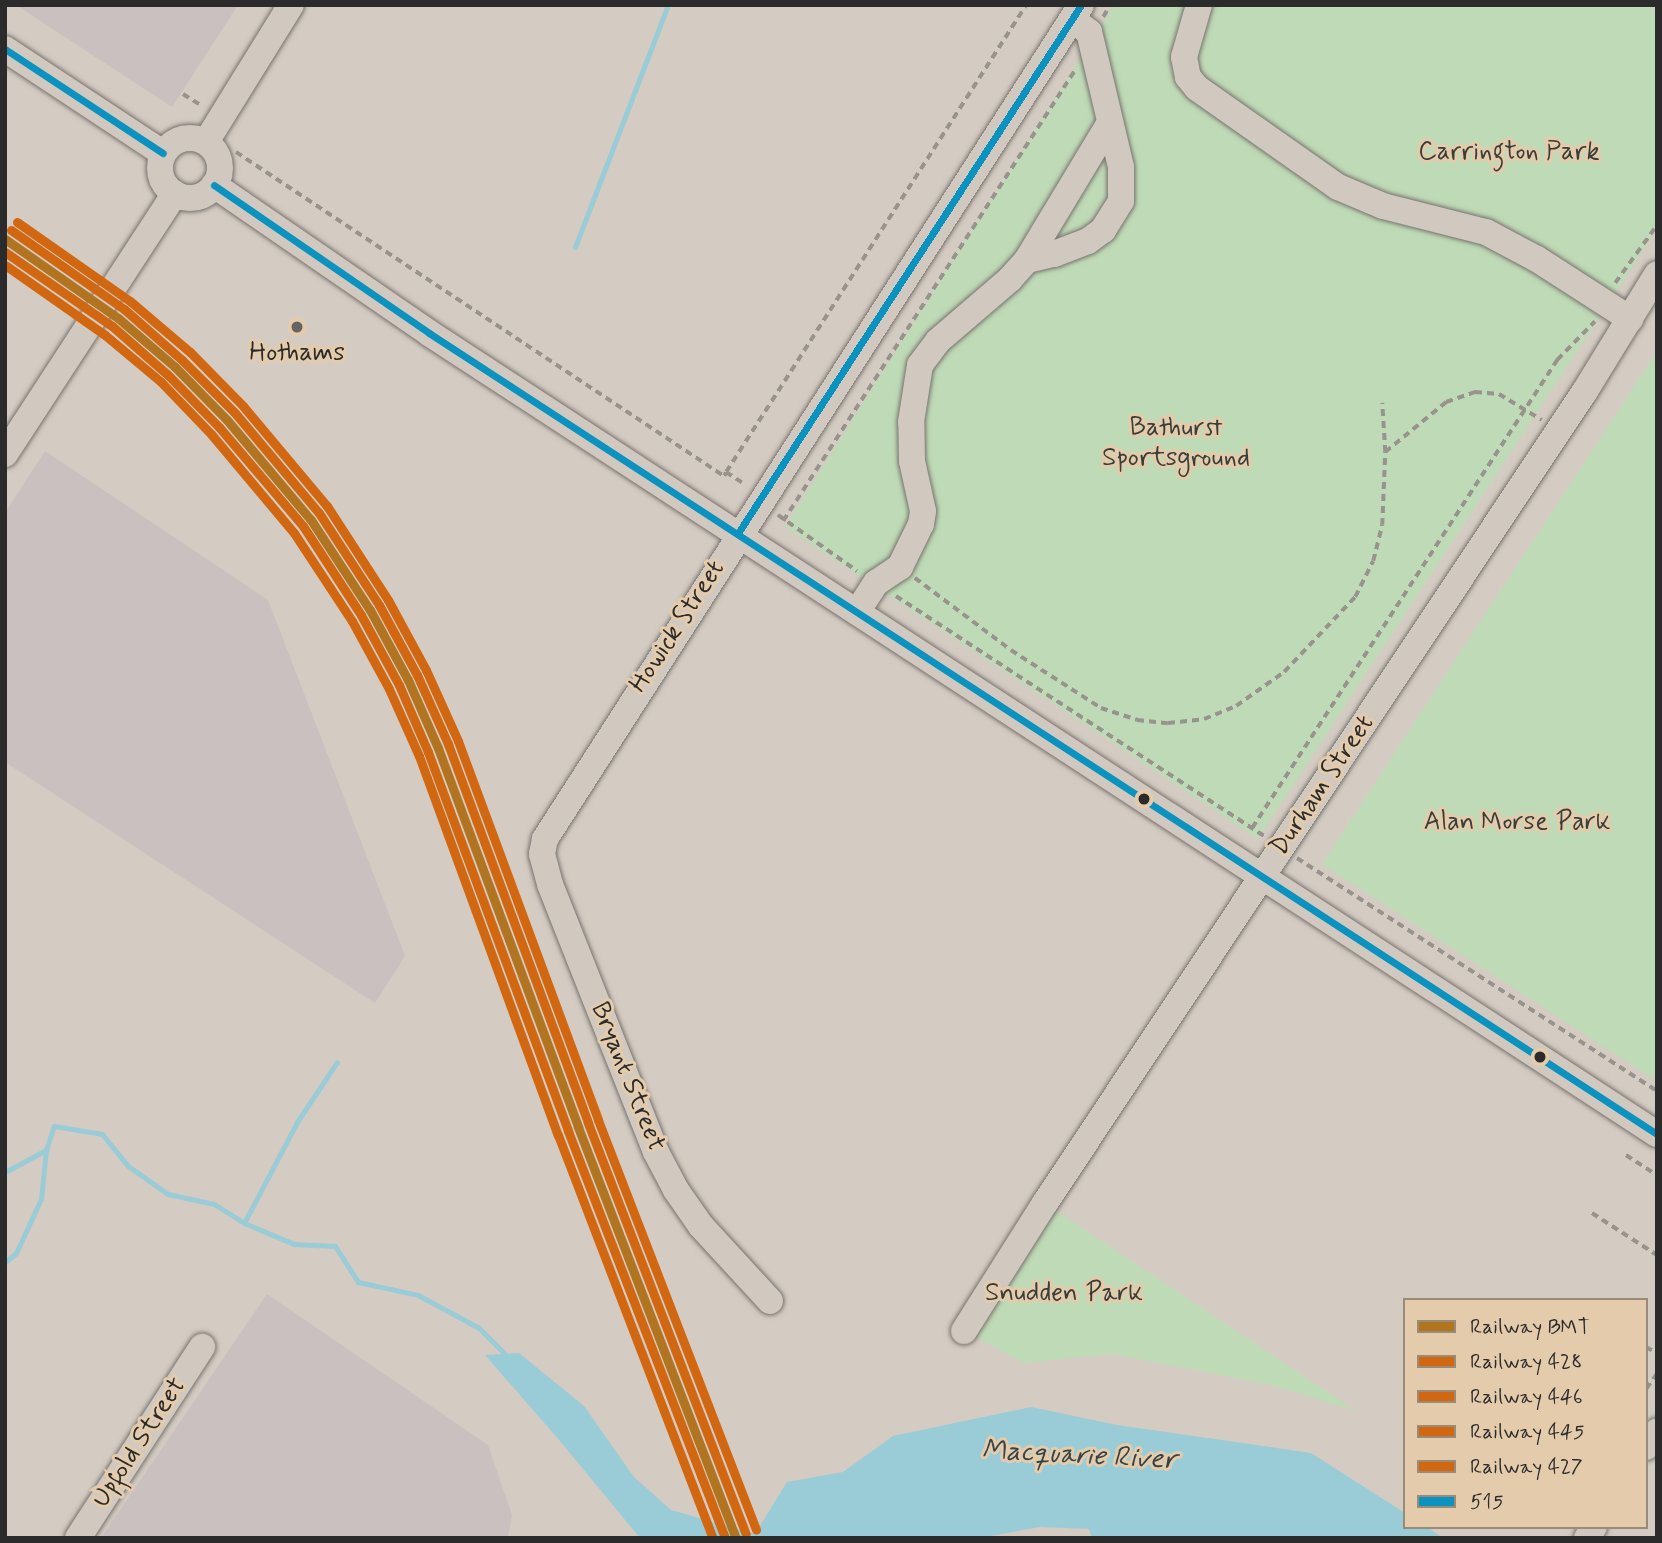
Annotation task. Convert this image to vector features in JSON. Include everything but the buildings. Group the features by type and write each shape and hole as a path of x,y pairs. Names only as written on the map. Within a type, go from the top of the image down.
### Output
{"street":[{"path":"205,142 292,5"},
{"path":"1199,5 1184,57 1188,77 1197,88 1338,187 1384,206 1486,232 1537,259 1630,319"},
{"path":"1027,260 1054,254 1088,241 1103,230 1121,201 1123,184 1092,44 1089,32 1076,12"},
{"name":"Howick Street","path":"551,826 1076,12"},
{"path":"5,49 163,153"},
{"path":"857,612 876,583 900,566 919,532 923,511 912,461 911,422 920,365 930,350 1010,279 1027,260 1109,124"},
{"path":"184,139 205,142 219,162 214,185 208,192 191,198 175,193 163,179 160,170 163,153 184,139"},
{"path":"214,185 429,333 738,533 1262,879 1657,1134"},
{"path":"5,454 175,193"},
{"name":"Durham Street","path":"964,1331 1045,1203 1558,432 1657,274"},
{"name":"Bryant Street","path":"551,826 542,854 545,869 656,1152 676,1190 701,1226 770,1301"},
{"name":"Upfold Street","path":"78,1538 202,1347"}],"path":[{"path":"236,152 724,476 1026,5"},
{"path":"783,521 1092,44 1110,5"},
{"path":"183,94 202,106"},
{"path":"1252,828 1557,360 1589,331 1615,282 1657,225"},
{"path":"1385,452 1446,402 1475,392 1499,394 1526,408 1558,432"},
{"path":"900,566 1011,650 1101,708 1138,720 1168,723 1204,719 1236,706 1284,672 1355,597 1373,561 1382,525 1385,452 1382,402"},
{"path":"726,472 743,483"},
{"path":"771,508 783,521 876,583 1657,1091"},
{"path":"1626,1155 1657,1175"},
{"path":"1592,1213 1657,1255"}],"shaded area":[{"path":"16,5 238,5 172,107"},
{"path":"45,451 268,600 405,956 375,1003 5,762 5,513"},
{"path":"267,1294 488,1445 512,1515 508,1538 101,1538"}],"green space":[{"name":"Bathurst Sportsground","path":"1114,5 1657,5 1657,229 1258,839 785,527"},
{"name":"Alan Morse Park","path":"1657,351 1657,1081 1322,864"},
{"name":"Snudden Park","path":"1045,1203 1356,1411 1271,1385 1112,1354 1024,1363 964,1331"}],"water":[{"name":"Macquarie River","path":"519,1353 584,1406 634,1477 671,1510 755,1534 787,1482 843,1472 893,1436 1031,1407 1117,1425 1311,1453 1403,1512 1403,1529 1430,1529 1443,1538 1092,1538 1089,1529 1040,1527 979,1538 640,1538 485,1355"}],"waterway":[{"path":"575,247 668,5"},
{"path":"244,1223 297,1122 337,1062"},
{"path":"5,1262 16,1253 41,1199 46,1150 54,1126 102,1134 128,1166 168,1194 214,1204 244,1223 294,1244 335,1246 358,1282 418,1295 479,1328 508,1357"},
{"path":"5,1172 46,1150"}],"rail line":[{"name":"427","path":"17,222 130,301 190,352 243,406 327,506 388,600 426,670 458,741 598,1120 756,1530"},
{"name":"446","path":"11,230 124,309 182,360 235,413 319,513 379,605 417,675 448,744 588,1123 746,1534"},
{"name":"BMT","path":"5,239 118,318 175,367 227,420 311,520 370,610 408,680 438,748 578,1127 736,1538"},
{"name":"428","path":"5,252 112,326 168,375 219,427 303,526 361,615 399,685 428,752 568,1131 725,1538"},
{"name":"445","path":"5,265 105,335 161,382 211,434 294,533 352,621 389,689 419,756 558,1135 713,1538"}],"transit line":[{"name":"515","path":"738,533 1081,5"},
{"name":"515","path":"5,49 163,153"},
{"name":"515","path":"214,185 429,333 1657,1134"}],"place":[{"name":"Hothams","path":"297,327"}],"park label":[{"name":"Carrington Park","path":"1509,153"}]}
